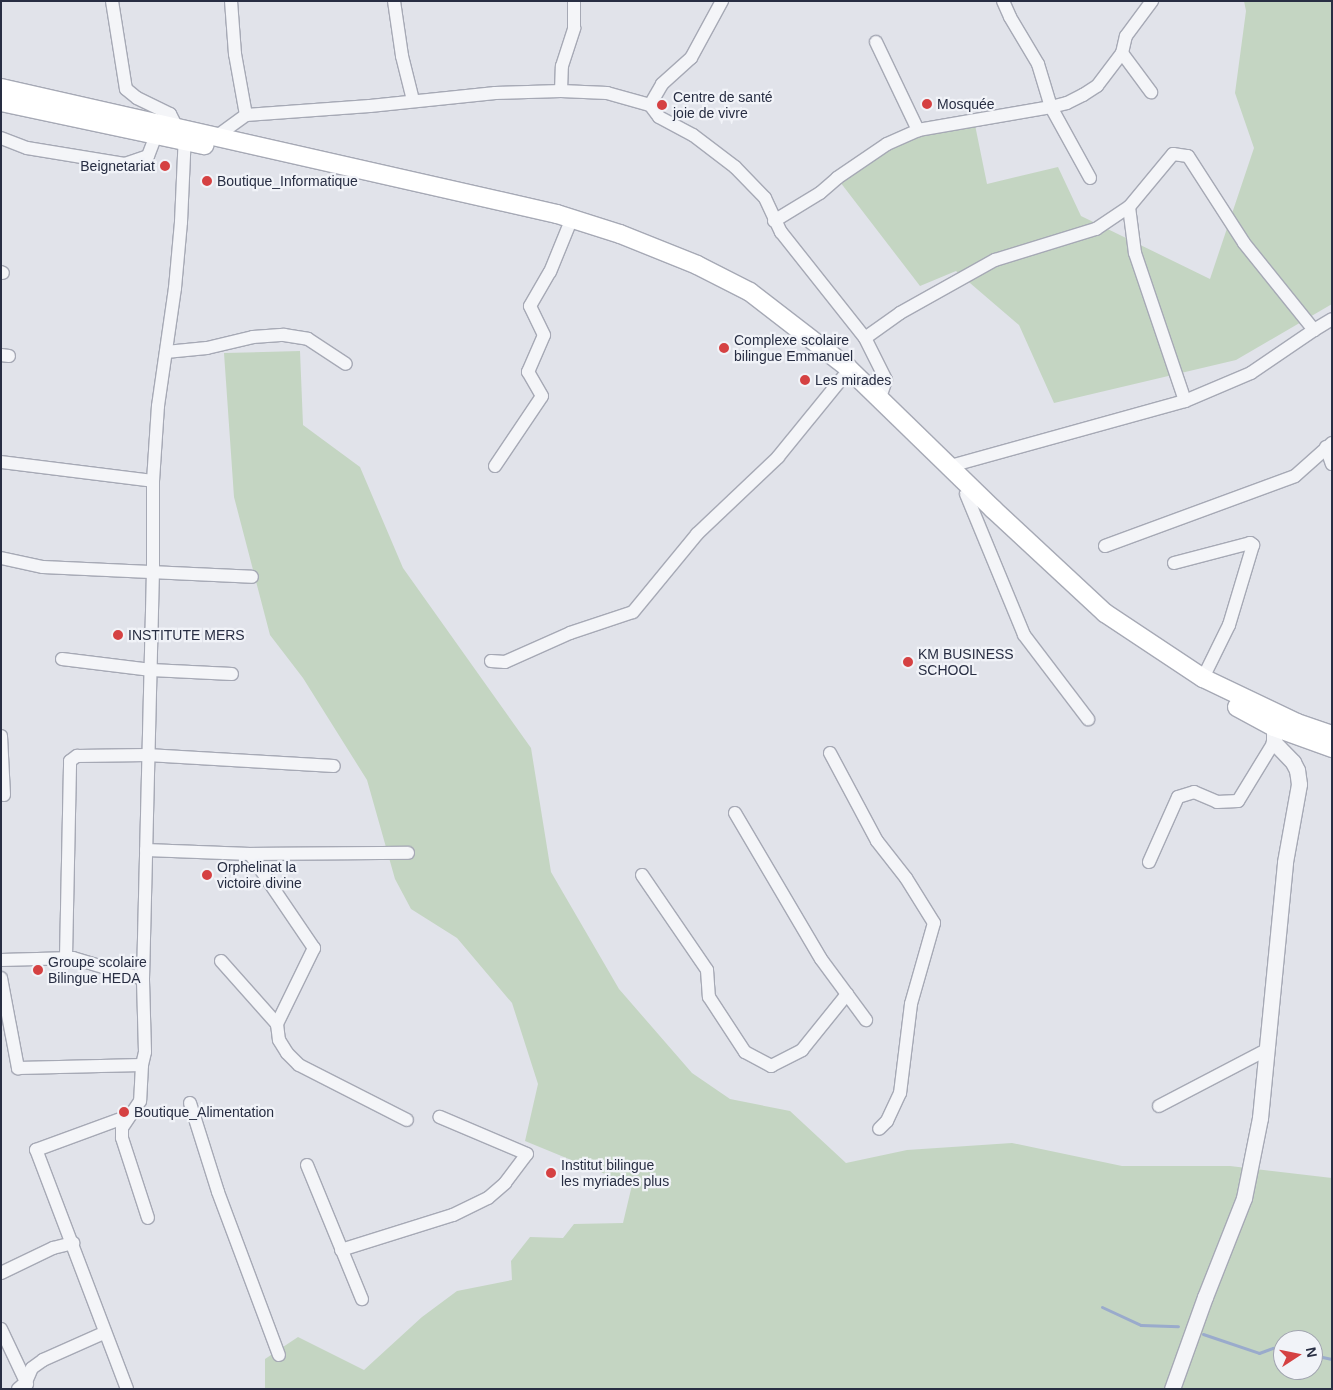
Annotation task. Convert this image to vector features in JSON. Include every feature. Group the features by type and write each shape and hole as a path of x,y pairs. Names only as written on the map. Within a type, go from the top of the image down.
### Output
{"main road":[{"path":"1,88 568,228 620,243 701,277 753,307 843,377 966,494 1006,525 1105,613 1202,678 1297,723 1332,735"},
{"path":"1,102 156,135 182,132 217,136 557,214 620,234 698,264 750,292 821,346 880,397 1006,525 1119,635 1274,734 1332,748"}],"street":[{"path":"112,1 126,89 137,98 170,114 182,132 181,222 158,406 153,481 153,573 147,754 143,979 145,1052 142,1065 140,1101 122,1128 122,1138 148,1218"},
{"path":"231,1 235,54 246,115"},
{"path":"394,1 402,56 413,100"},
{"path":"561,91 562,66 574,28 574,1"},
{"path":"650,105 662,84 691,58 722,1"},
{"path":"1003,1 1010,17 1038,64 1051,107 1090,178"},
{"path":"774,221 820,193 836,178 887,144 918,130 1067,103 1096,86 1122,52 1126,36 1152,1"},
{"path":"876,42 918,130"},
{"path":"1122,52 1151,92"},
{"path":"217,136 246,115 370,106 413,100 495,93 561,91 607,93 650,105 659,118 693,135 735,167 765,198 772,210 774,221 865,338 886,380 880,397"},
{"path":"1,138 27,148 125,164 148,156 156,135"},
{"path":"865,338 900,313 995,260 1096,229 1128,207 1173,154 1188,156 1244,243 1314,330"},
{"path":"1128,207 1135,253 1185,401"},
{"path":"495,466 542,396 528,372 544,335 530,306 550,272 568,228"},
{"path":"950,466 1185,401 1251,373 1332,319"},
{"path":"166,352 207,348 253,336 284,335 308,339 346,364"},
{"path":"491,662 506,662 570,633 633,612 697,534 778,457 843,377"},
{"path":"1329,445 1332,464"},
{"path":"1105,546 1295,476 1329,445"},
{"path":"1,462 153,481"},
{"path":"966,494 1024,635 1088,719"},
{"path":"1174,563 1250,542 1253,545 1229,625 1202,678"},
{"path":"1,558 36,566 252,577"},
{"path":"62,659 151,670 232,674"},
{"path":"1149,862 1178,796 1194,792 1217,802 1238,801 1274,734 1293,762 1297,770 1299,784 1285,862 1260,1118 1244,1198 1205,1297 1172,1389"},
{"path":"1,736 4,795"},
{"path":"830,753 885,854 906,878 934,923 912,1004 900,1092 887,1121 879,1129"},
{"path":"66,957 70,761 77,756 147,754 334,766"},
{"path":"735,813 821,959 866,1020"},
{"path":"146,850 250,854 408,853"},
{"path":"250,854 314,948 277,1024 278,1040 299,1065 408,1120"},
{"path":"642,875 707,970 709,997 745,1052 771,1066 802,1050 847,994"},
{"path":"1,960 66,957 143,979"},
{"path":"220,960 277,1024"},
{"path":"1,978 18,1068 142,1065"},
{"path":"1159,1106 1268,1049"},
{"path":"190,1103 218,1192 279,1356"},
{"path":"127,1389 104,1333 73,1244 36,1150 129,1116"},
{"path":"341,1250 452,1215 488,1198 505,1183 527,1154 440,1117"},
{"path":"307,1164 362,1299"},
{"path":"1,1274 53,1248 73,1244"},
{"path":"1,1329 25,1387"},
{"path":"25,1387 32,1368 42,1360 104,1333"}],"green space":[{"path":"1244,1 1332,1 1332,304 1236,360 1054,403 1019,325 956,271 920,286 837,178 887,144 974,120 987,184 1058,167 1081,216 1210,279 1254,148 1235,93 1246,11"},
{"path":"300,351 303,425 360,467 403,568 531,748 551,872 619,989 692,1073 730,1099 790,1111 846,1163 907,1150 1012,1143 1122,1166 1230,1166 1332,1178 1332,1389 265,1389 265,1359 298,1337 364,1370 422,1317 457,1291 512,1280 511,1261 530,1237 563,1238 574,1224 623,1223 632,1185 525,1141 538,1084 512,1003 457,938 411,909 395,879 367,780 303,678 270,635 234,497 224,353"}],"waterway":[{"path":"1102,1307 1141,1325 1178,1326"},
{"path":"1203,1334 1259,1353 1273,1348"},
{"path":"1323,1357 1332,1359"}],"place":[{"name":"Mosquée","path":"927,104"},
{"name":"Centre de santé joie de vivre","path":"662,105"},
{"name":"Beignetariat","path":"165,166"},
{"name":"Boutique_Informatique","path":"207,181"},
{"name":"Complexe scolaire bilingue Emmanuel","path":"724,348"},
{"name":"Les mirades","path":"805,380"},
{"name":"INSTITUTE MERS","path":"118,635"},
{"name":"KM BUSINESS SCHOOL","path":"908,662"},
{"name":"Orphelinat la victoire divine","path":"207,875"},
{"name":"Groupe scolaire Bilingue HEDA","path":"38,970"},
{"name":"Boutique_Alimentation","path":"124,1112"},
{"name":"Institut bilingue les myriades plus","path":"551,1173"}]}
